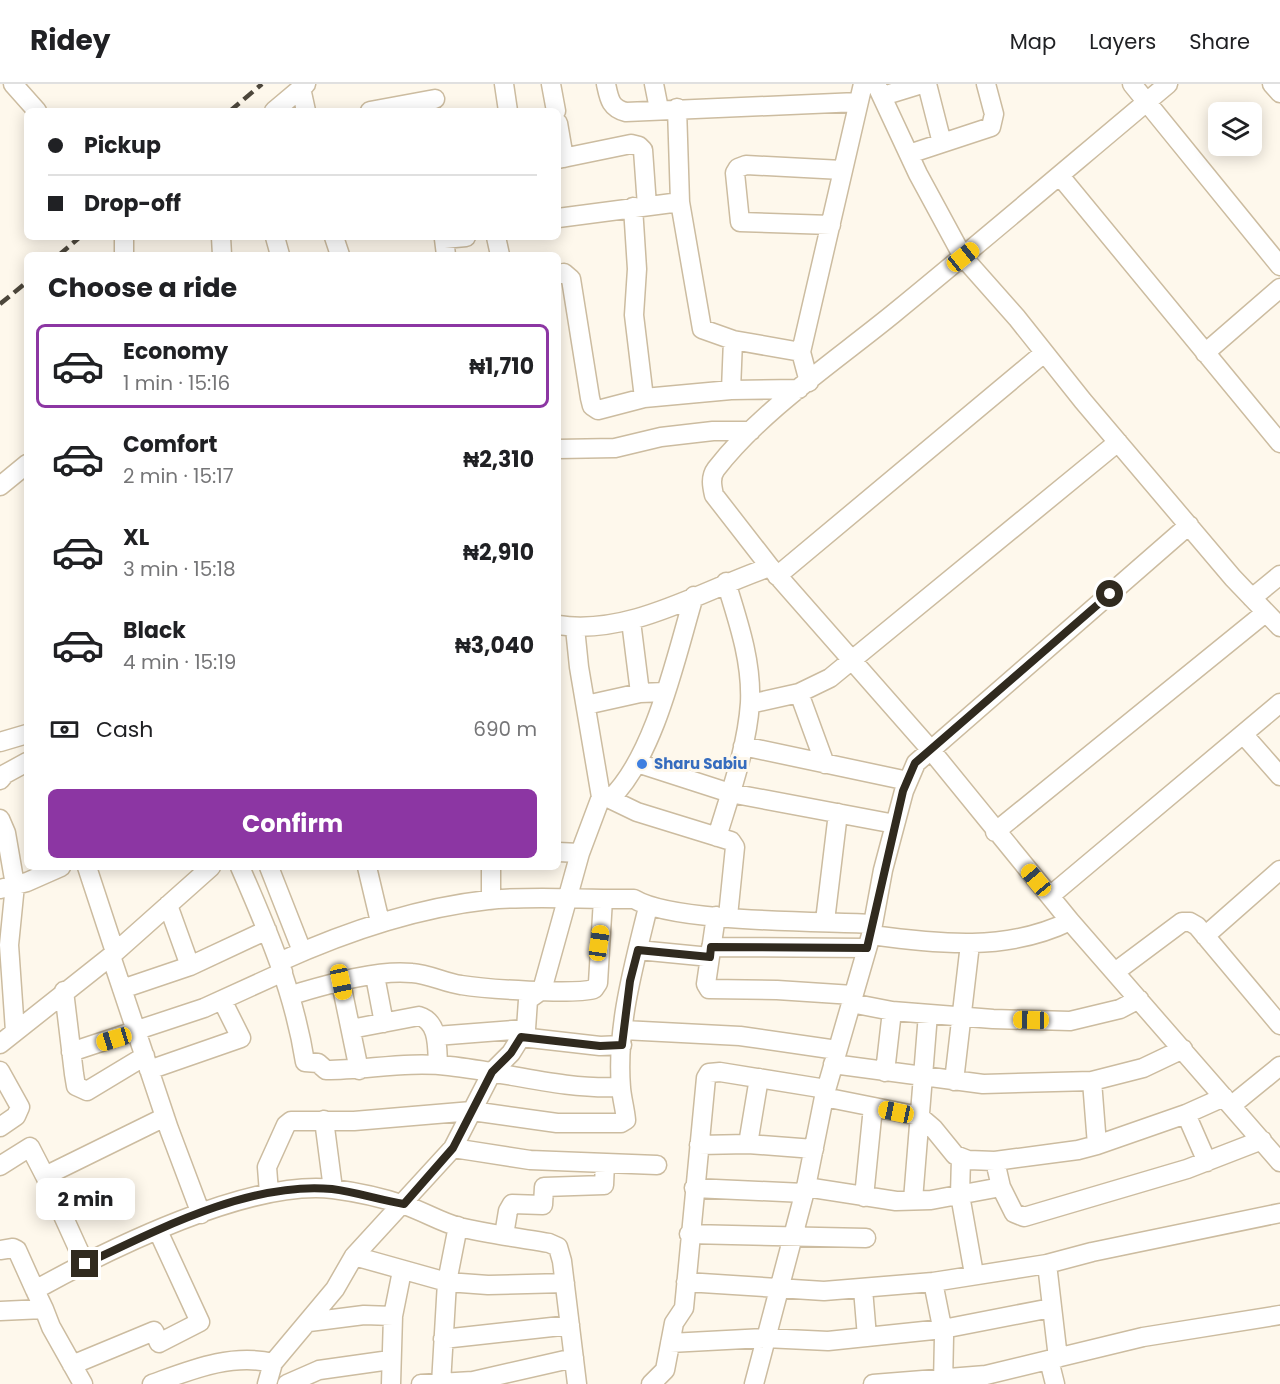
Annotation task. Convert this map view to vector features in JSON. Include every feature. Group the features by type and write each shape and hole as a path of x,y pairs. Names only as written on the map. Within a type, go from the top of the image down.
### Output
{"street":[{"path":"14,84 35,108"},
{"path":"504,84 508,108"},
{"path":"551,84 555,108"},
{"path":"606,84 611,104 618,110 626,112 858,102"},
{"path":"654,84 668,109 680,202 702,329 733,340 801,352"},
{"path":"804,386 801,352 863,84"},
{"path":"922,84 879,90 909,154 963,257 1189,525 1265,613 1280,627"},
{"path":"927,84 942,143"},
{"path":"909,154 991,127 994,114 986,84"},
{"path":"1132,84 1145,103 1280,266"},
{"path":"1168,84 963,257 751,431 714,471 711,483 714,495 774,572 930,749 995,832 1070,921 1280,1162"},
{"path":"1272,84 1280,93"},
{"path":"278,108 304,86"},
{"path":"304,86 306,108"},
{"path":"385,108 435,98"},
{"path":"561,158 631,144 643,150 634,315 644,399"},
{"path":"831,225 740,222 735,173 738,168 746,165 842,170"},
{"path":"1060,176 1280,443"},
{"path":"561,218 680,202"},
{"path":"561,274 564,273 571,279 592,406 598,410 644,399 731,390 804,386"},
{"path":"1205,353 1280,288"},
{"path":"731,390 733,340"},
{"path":"606,798 566,626 631,621 726,582 774,572 1044,353"},
{"path":"561,449 615,448 661,437 713,431 751,431"},
{"path":"750,704 799,693 830,678 1118,442"},
{"path":"0,486 24,466"},
{"path":"754,1384 794,1236 825,1093 870,936 895,824 915,763 1189,525"},
{"path":"1252,598 1280,575"},
{"path":"717,837 743,746 750,704 749,672 741,630 726,582"},
{"path":"267,1384 273,1363 336,1289 354,1256 453,1148 492,1072 511,1053 523,1033 528,1000 542,990 580,853 606,798 623,786 637,763 665,692 694,596"},
{"path":"995,832 1265,613"},
{"path":"631,621 640,693"},
{"path":"586,705 640,693 665,692"},
{"path":"799,693 825,764"},
{"path":"1050,896 1280,703"},
{"path":"1243,734 1280,776"},
{"path":"0,742 24,735"},
{"path":"743,746 908,781"},
{"path":"637,763 730,793 895,824"},
{"path":"0,780 5,774 24,764"},
{"path":"606,798 637,812 731,841 735,847 722,916 711,952 706,984 709,989 777,990 852,999 892,1011 960,1017 1070,1021 1120,1009 1139,999"},
{"path":"825,921 838,813"},
{"path":"0,819 6,833 8,887 4,946 6,991 15,1031"},
{"path":"561,852 580,853"},
{"path":"8,887 53,870"},
{"path":"88,870 136,1033 201,1214"},
{"path":"0,1044 113,954 208,870"},
{"path":"241,870 291,995 298,1017 305,1062 318,1063 326,1070 438,1065 562,1085 591,1088 621,1087"},
{"path":"270,870 303,951"},
{"path":"368,870 381,922"},
{"path":"491,870 491,900"},
{"path":"1205,936 1280,870"},
{"path":"291,995 375,976 416,973 463,986 542,990 594,989 598,983 603,899"},
{"path":"71,1052 136,1033 222,1000 281,967 303,951 381,922 438,907 491,900 634,899 648,908 722,916 825,921 870,936"},
{"path":"168,905 190,966"},
{"path":"269,1192 267,1167 286,1125 298,1120 354,1121 472,1111 557,1123 621,1123 626,1120 621,1087 623,1038 638,950 648,908"},
{"path":"638,950 711,952 870,936 969,944 1014,940 1045,933 1070,921"},
{"path":"1115,972 1182,922 1190,922 1205,936 1280,1025"},
{"path":"122,989 190,966 267,930"},
{"path":"954,1081 969,944"},
{"path":"375,976 384,1023"},
{"path":"341,982 359,1070"},
{"path":"64,991 76,1086 87,1091 147,1063 241,1038 222,1000"},
{"path":"885,1072 892,1011"},
{"path":"913,1200 928,1014"},
{"path":"351,1029 419,1016 432,1024 436,1036 438,1065"},
{"path":"436,1036 523,1033 600,1046 623,1038 740,1036 835,1057 885,1072 983,1084 1092,1082 1143,1068 1183,1049"},
{"path":"651,1384 665,1370 674,1323 684,1308 689,1234 706,1078 709,1073 720,1072 759,1078 873,1107 919,1116 933,1128 955,1155 961,1158 995,1161 1078,1150 1097,1145 1228,1101 1280,1066"},
{"path":"0,1071 20,1107 16,1116 0,1127"},
{"path":"748,1144 759,1078"},
{"path":"1092,1082 1097,1145"},
{"path":"864,1197 873,1107"},
{"path":"1186,1114 1207,1162"},
{"path":"45,1176 165,1117"},
{"path":"324,1120 333,1189"},
{"path":"995,1161 1001,1187 1014,1213 1024,1217 1207,1162 1262,1140"},
{"path":"699,1145 748,1144 814,1149"},
{"path":"0,1166 30,1147 85,1264"},
{"path":"453,1148 530,1160 657,1166"},
{"path":"961,1158 960,1195 974,1274"},
{"path":"504,1235 507,1211 512,1204 543,1205 544,1187 604,1185 605,1163"},
{"path":"694,1188 805,1190 913,1200 960,1195 1001,1187"},
{"path":"35,1290 85,1264 201,1214 269,1192 333,1189 404,1204 458,1226 558,1247 565,1283 577,1384"},
{"path":"686,1282 824,1292 933,1282 1047,1264 1113,1247 1280,1213"},
{"path":"441,1383 447,1282 458,1226"},
{"path":"72,1365 154,1331 159,1343 200,1322 158,1231"},
{"path":"689,1234 866,1238"},
{"path":"0,1250 13,1248 17,1250 44,1309 83,1384"},
{"path":"354,1256 447,1282 488,1285 565,1283"},
{"path":"1047,1264 1055,1384"},
{"path":"391,1384 393,1316 402,1271"},
{"path":"933,1282 943,1329 943,1382"},
{"path":"863,1289 867,1337"},
{"path":"670,1343 765,1338 828,1341 943,1329 1051,1308"},
{"path":"0,1311 44,1309"},
{"path":"309,1322 364,1315 393,1316"},
{"path":"873,1384 988,1379 1053,1359 1143,1337 1280,1315"},
{"path":"443,1339 570,1325"},
{"path":"422,1384 473,1381 574,1358"},
{"path":"152,1384 211,1364 251,1359 273,1363"},
{"path":"287,1384 319,1370 390,1360"}],"railway":[{"path":"234,108 262,84"},
{"path":"62,252 76,240"},
{"path":"0,304 24,284"}],"place":[{"name":"Sharu Sabiu","path":"642,764"}],"route":[{"path":"85,1264 201,1214 269,1192 333,1189 404,1204 453,1148 492,1072 511,1053 521,1037 600,1046 622,1045 630,981 638,950 710,957 711,947 867,948 883,870 903,791 915,763 1110,594"}]}
